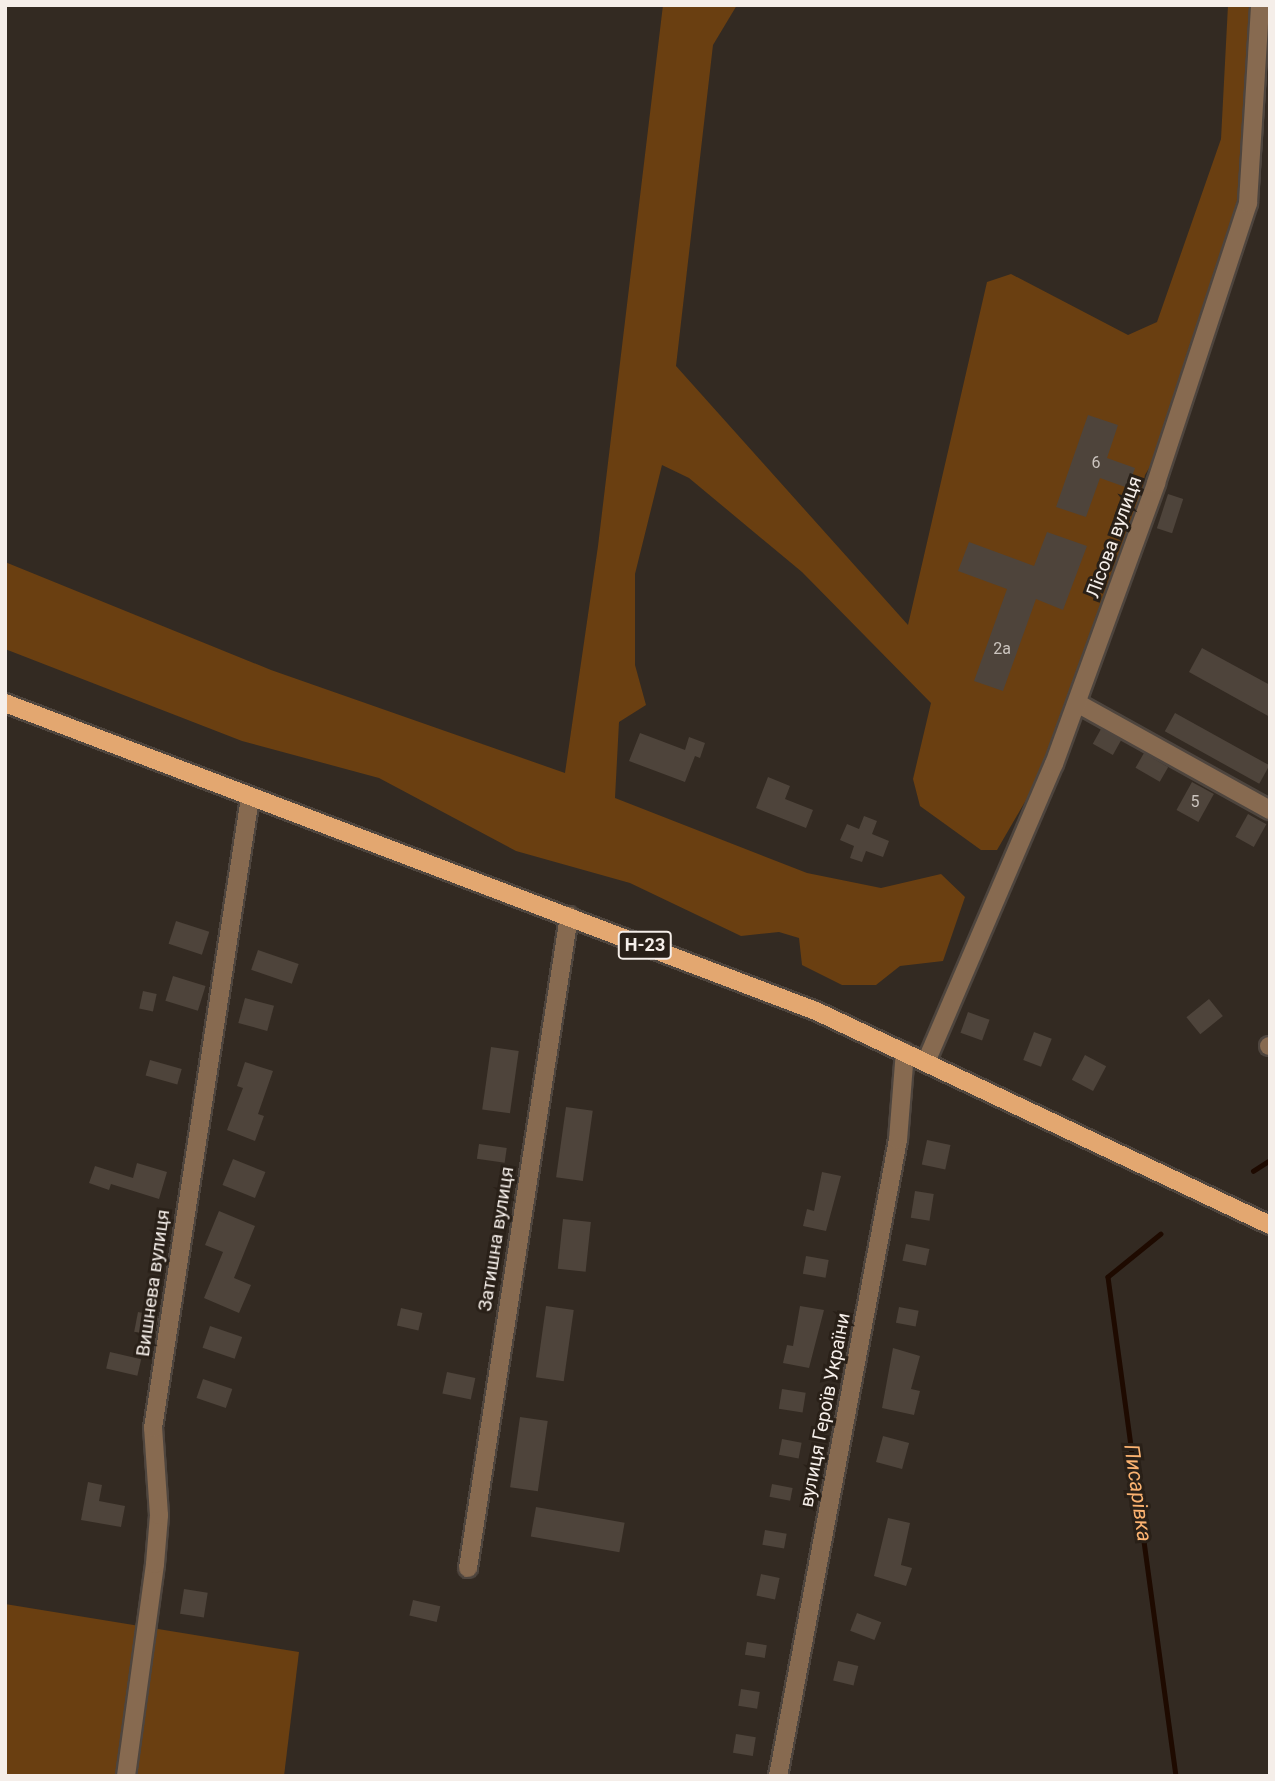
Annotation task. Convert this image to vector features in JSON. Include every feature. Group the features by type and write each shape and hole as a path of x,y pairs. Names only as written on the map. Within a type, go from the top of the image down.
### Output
{"main road":[{"name":"Н-23","path":"5,703 816,1011 1270,1225"}],"street":[{"name":"Лісова вулиця","path":"926,1062 1077,703 1156,483 1248,203 1263,93 1260,5"},
{"path":"1077,703 1270,810"},
{"name":"Вишнева вулиця","path":"126,1776 159,1515 153,1428 250,798"},
{"name":"Затишна вулиця","path":"468,1568 569,916"},
{"name":"вулиця Героїв України","path":"778,1776 898,1140 905,1052"}],"shaded area":[{"path":"663,5 737,5 713,45 676,366 908,625 987,282 1011,274 1128,335 1157,322 1221,139 1228,5 1252,5 1242,202 1155,458 1145,475 1134,528 1040,776 997,850 981,850 920,806 913,779 931,703 802,572 689,478 662,465 635,574 635,665 646,705 619,722 615,798 807,873 881,888 941,874 965,897 943,961 900,966 876,985 842,985 802,965 799,938 779,932 741,936 630,883 516,851 379,778 242,741 5,649 5,562 271,670 565,773 598,546"},
{"path":"5,1604 299,1652 284,1776 5,1776"}],"building":[{"path":"1088,415 1118,425 1107,458 1135,468 1128,488 1100,478 1086,517 1056,507"},
{"path":"1168,494 1183,499 1172,533 1157,528"},
{"path":"1047,532 1087,546 1063,610 1036,599 1003,691 974,681 1007,589 958,571 969,542 1034,566"},
{"path":"1202,648 1270,685 1270,717 1189,672"},
{"path":"1175,713 1269,765 1259,784 1165,731"},
{"path":"1101,729 1121,740 1113,755 1093,744"},
{"path":"640,733 685,750 689,737 705,743 700,758 695,756 685,782 629,761"},
{"path":"1144,753 1168,767 1160,782 1136,768"},
{"path":"768,777 790,786 785,799 813,810 806,828 756,808"},
{"path":"1192,782 1214,794 1198,822 1176,810"},
{"path":"1248,814 1266,824 1254,847 1235,837"},
{"path":"864,816 877,821 872,834 889,841 883,857 866,851 862,862 850,858 854,846 840,840 847,824 859,829"},
{"path":"176,921 209,932 202,955 169,944"},
{"path":"258,950 299,964 292,984 251,970"},
{"path":"173,976 206,986 198,1011 165,1001"},
{"path":"143,991 157,994 153,1012 139,1009"},
{"path":"245,998 274,1006 267,1031 238,1023"},
{"path":"1209,999 1223,1016 1200,1034 1186,1017"},
{"path":"968,1012 990,1020 982,1041 960,1033"},
{"path":"1034,1032 1052,1039 1041,1067 1023,1060"},
{"path":"491,1047 519,1051 510,1113 482,1109"},
{"path":"1085,1055 1106,1066 1093,1091 1072,1080"},
{"path":"150,1060 182,1069 177,1084 146,1075"},
{"path":"245,1062 273,1071 258,1114 264,1116 255,1141 227,1130 243,1088 237,1086"},
{"path":"566,1107 593,1111 583,1181 556,1177"},
{"path":"927,1140 950,1145 945,1169 922,1164"},
{"path":"479,1144 507,1148 505,1163 477,1159"},
{"path":"233,1159 265,1172 255,1198 223,1185"},
{"path":"137,1163 167,1172 159,1199 111,1184 109,1190 89,1183 95,1166 133,1178"},
{"path":"822,1172 841,1176 826,1231 803,1226 807,1209 814,1211"},
{"path":"915,1191 934,1194 930,1221 911,1218"},
{"path":"219,1211 255,1226 234,1278 251,1285 239,1313 204,1298 223,1252 205,1245"},
{"path":"563,1219 591,1222 586,1272 558,1269"},
{"path":"906,1244 929,1249 926,1266 902,1261"},
{"path":"806,1256 829,1260 826,1278 803,1274"},
{"path":"546,1306 574,1310 564,1381 536,1377"},
{"path":"800,1306 824,1310 809,1368 783,1363 787,1345 793,1346"},
{"path":"899,1307 919,1311 916,1327 896,1323"},
{"path":"401,1308 422,1313 418,1330 397,1326"},
{"path":"138,1312 159,1316 155,1336 134,1332"},
{"path":"210,1326 242,1337 235,1359 203,1348"},
{"path":"893,1348 920,1356 911,1389 920,1391 914,1415 882,1408"},
{"path":"110,1352 141,1359 137,1376 106,1369"},
{"path":"447,1372 475,1378 471,1400 442,1394"},
{"path":"203,1379 232,1389 226,1408 196,1398"},
{"path":"782,1389 806,1393 803,1413 779,1409"},
{"path":"520,1417 548,1421 538,1491 510,1487"},
{"path":"883,1436 909,1443 902,1469 876,1462"},
{"path":"782,1439 802,1443 799,1459 779,1455"},
{"path":"88,1482 102,1485 99,1501 125,1506 121,1527 81,1520"},
{"path":"772,1484 793,1488 790,1501 770,1497"},
{"path":"536,1507 625,1523 619,1552 531,1537"},
{"path":"888,1518 910,1523 901,1565 912,1568 906,1586 874,1576"},
{"path":"765,1530 787,1534 784,1549 762,1545"},
{"path":"761,1574 780,1578 775,1599 756,1596"},
{"path":"184,1589 208,1593 204,1617 180,1614"},
{"path":"413,1600 440,1606 437,1622 409,1616"},
{"path":"857,1613 881,1622 874,1640 850,1631"},
{"path":"747,1642 767,1645 765,1658 745,1655"},
{"path":"838,1661 858,1666 854,1685 833,1680"},
{"path":"741,1689 760,1692 757,1709 738,1706"},
{"path":"736,1734 756,1737 753,1756 733,1753"}],"waterway":[{"name":"Писарівка","path":"1253,1171 1270,1160"},
{"name":"Писарівка","path":"1161,1234 1108,1277 1176,1776"}]}
